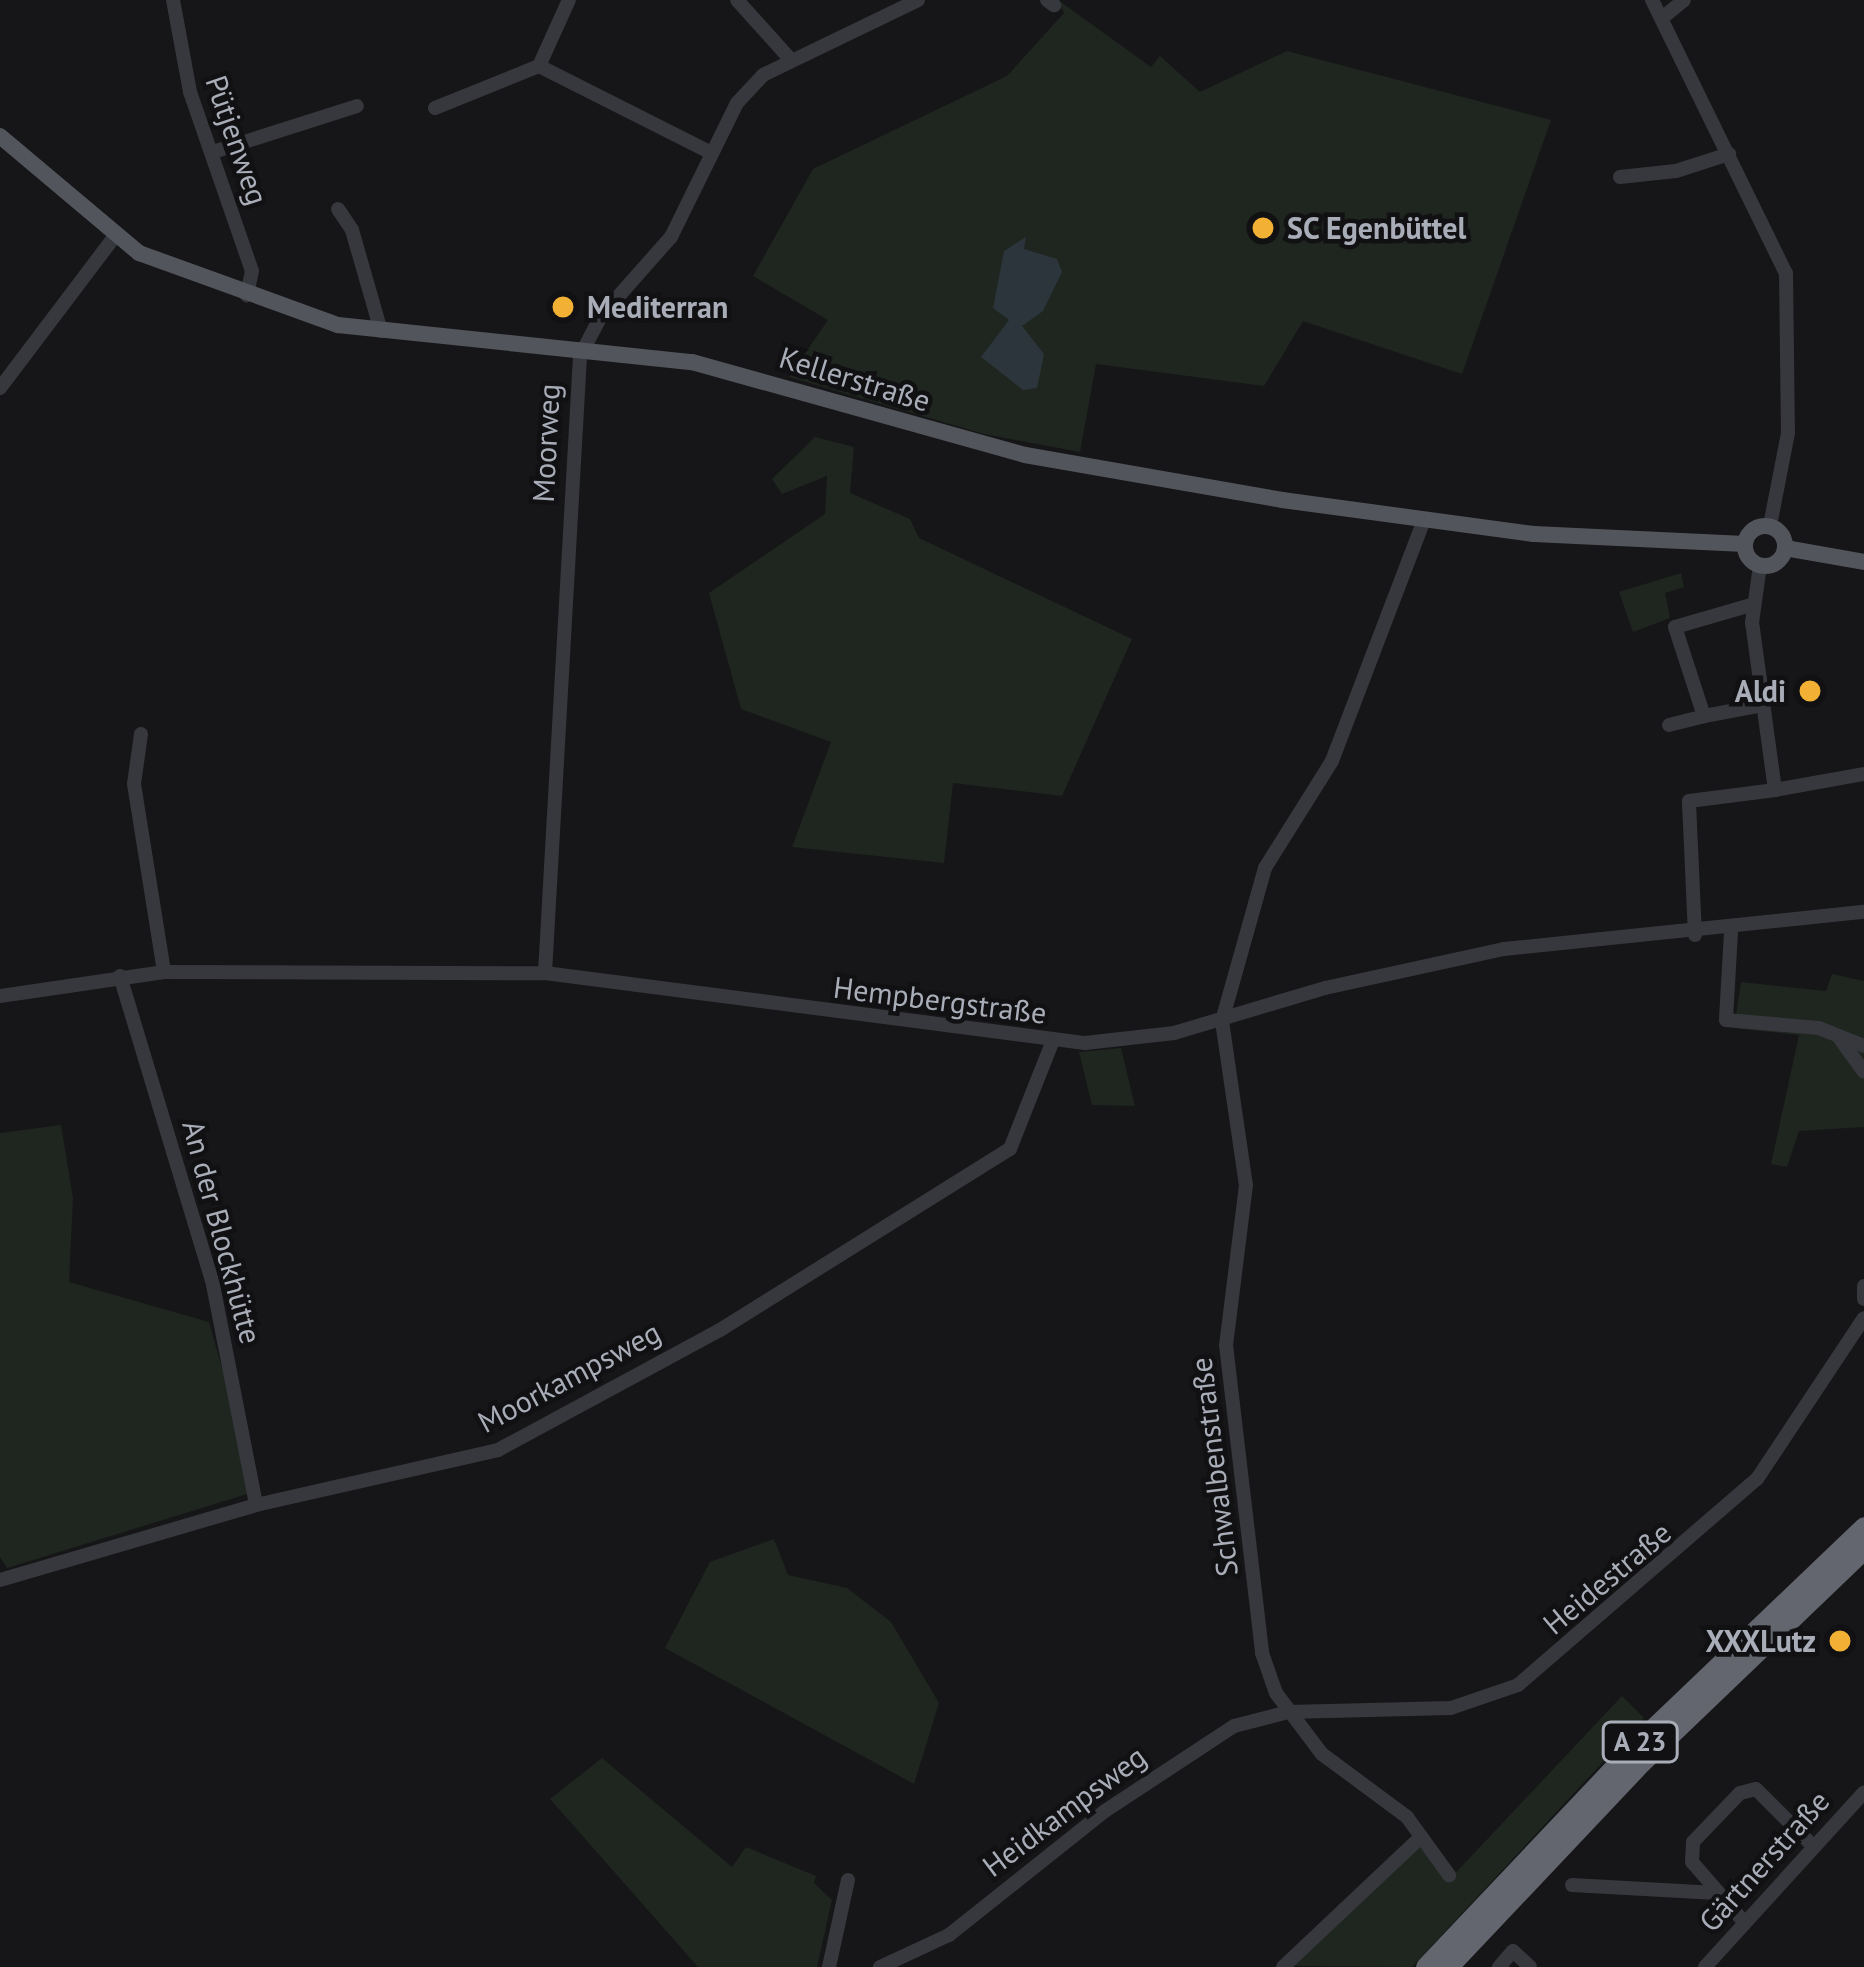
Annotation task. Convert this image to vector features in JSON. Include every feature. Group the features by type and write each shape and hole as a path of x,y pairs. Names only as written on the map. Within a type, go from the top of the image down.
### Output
{"highway":[{"name":"A 23","path":"1426,1967 1632,1749 1864,1528"},
{"name":"A 23","path":"1447,1967 1641,1762 1864,1548"}],"main road":[{"name":"Kellerstraße","path":"0,136 114,237 247,295 381,331 585,347 736,372 1080,467 1424,520 1745,544"},
{"path":"1785,548 1771,565 1760,566 1745,544 1756,527 1770,526 1785,548 1864,562"}],"street":[{"name":"Pütjenweg","path":"172,0 180,52 252,271 247,295"},
{"path":"435,108 539,66 569,0"},
{"path":"737,0 791,60"},
{"name":"Moorweg","path":"544,973 578,367 585,347 601,316 671,237 737,103 791,60 918,0"},
{"path":"1652,0 1786,273 1788,433 1770,526"},
{"path":"1662,18 1684,0"},
{"path":"539,66 709,152"},
{"path":"213,152 357,106"},
{"path":"1620,177 1676,172 1729,154"},
{"path":"338,209 352,230 381,331"},
{"path":"0,388 114,237"},
{"name":"Schwalbenstraße","path":"1424,520 1333,761 1265,868 1222,1021 1246,1185 1226,1345 1262,1653 1288,1712 1322,1754 1396,1806 1449,1875"},
{"path":"1760,566 1751,605 1774,790"},
{"path":"1703,716 1675,627 1751,605"},
{"path":"1669,725 1764,705"},
{"path":"141,734 134,784 164,972"},
{"path":"1695,935 1689,801 1864,774"},
{"name":"Hempbergstraße","path":"0,996 164,972 544,973 1052,1043 1127,1041 1222,1021 1324,988 1504,949 1731,932 1864,913"},
{"path":"1731,932 1726,1021 1834,1033 1864,1046"},
{"name":"An der Blockhütte","path":"120,976 214,1285 256,1505"},
{"path":"1834,1033 1864,1072"},
{"name":"Moorkampsweg","path":"0,1580 256,1505 498,1450 720,1330 1010,1149 1052,1043"},
{"path":"1864,1286 1864,1299"},
{"name":"Heidestraße","path":"1288,1712 1450,1708 1517,1685 1756,1479 1864,1318"},
{"path":"1848,1346 1864,1355"},
{"name":"Heidkampsweg","path":"880,1967 949,1935 1190,1750 1234,1726 1288,1712"},
{"path":"1744,1922 1718,1893 1690,1849 1747,1789 1764,1793 1814,1847"},
{"name":"Gärtnerstraße","path":"1705,1967 1864,1792"},
{"path":"1283,1967 1421,1837"},
{"path":"829,1967 848,1880"},
{"name":"Gärtnerstraße","path":"1572,1886 1718,1893"},
{"path":"1499,1967 1513,1951 1530,1967"}],"shaded area":[{"name":"SC Egenbüttel","path":"1058,0 1151,67 1160,56 1200,92 1287,51 1551,120 1462,374 1303,321 1264,386 1096,364 1080,452 984,434 789,377 828,320 753,276 813,169 1007,76 1064,13"},
{"path":"1026,237 1024,249 1057,259 1062,272 1043,311 1022,326 1044,354 1037,388 1023,390 981,357 1009,320 993,308 1004,251"},
{"path":"815,437 854,447 850,493 910,519 919,538 1132,639 1062,796 953,783 944,863 792,847 831,742 741,709 709,593 825,514 827,476 782,494 772,479"},
{"path":"1681,573 1684,587 1665,593 1670,618 1633,632 1619,592"},
{"path":"1832,974 1864,981 1864,1127 1799,1131 1787,1167 1771,1164 1799,1035 1734,1028 1741,982 1826,991"},
{"path":"1121,1048 1135,1106 1092,1105 1079,1052"},
{"path":"61,1125 73,1198 69,1282 209,1322 257,1491 7,1568 0,1557 0,1133"},
{"path":"774,1539 788,1575 847,1588 891,1622 939,1703 914,1784 665,1648 710,1562"},
{"path":"1622,1696 1644,1718 1412,1967 1291,1966 1420,1847 1447,1882"},
{"path":"602,1758 732,1867 746,1847 816,1876 814,1883 832,1900 817,1967 698,1967 550,1799"}],"place":[{"name":"SC Egenbüttel","path":"1263,228"},
{"name":"Mediterran","path":"563,307"},
{"name":"Aldi","path":"1810,691"},
{"name":"XXXLutz","path":"1840,1641"}]}
